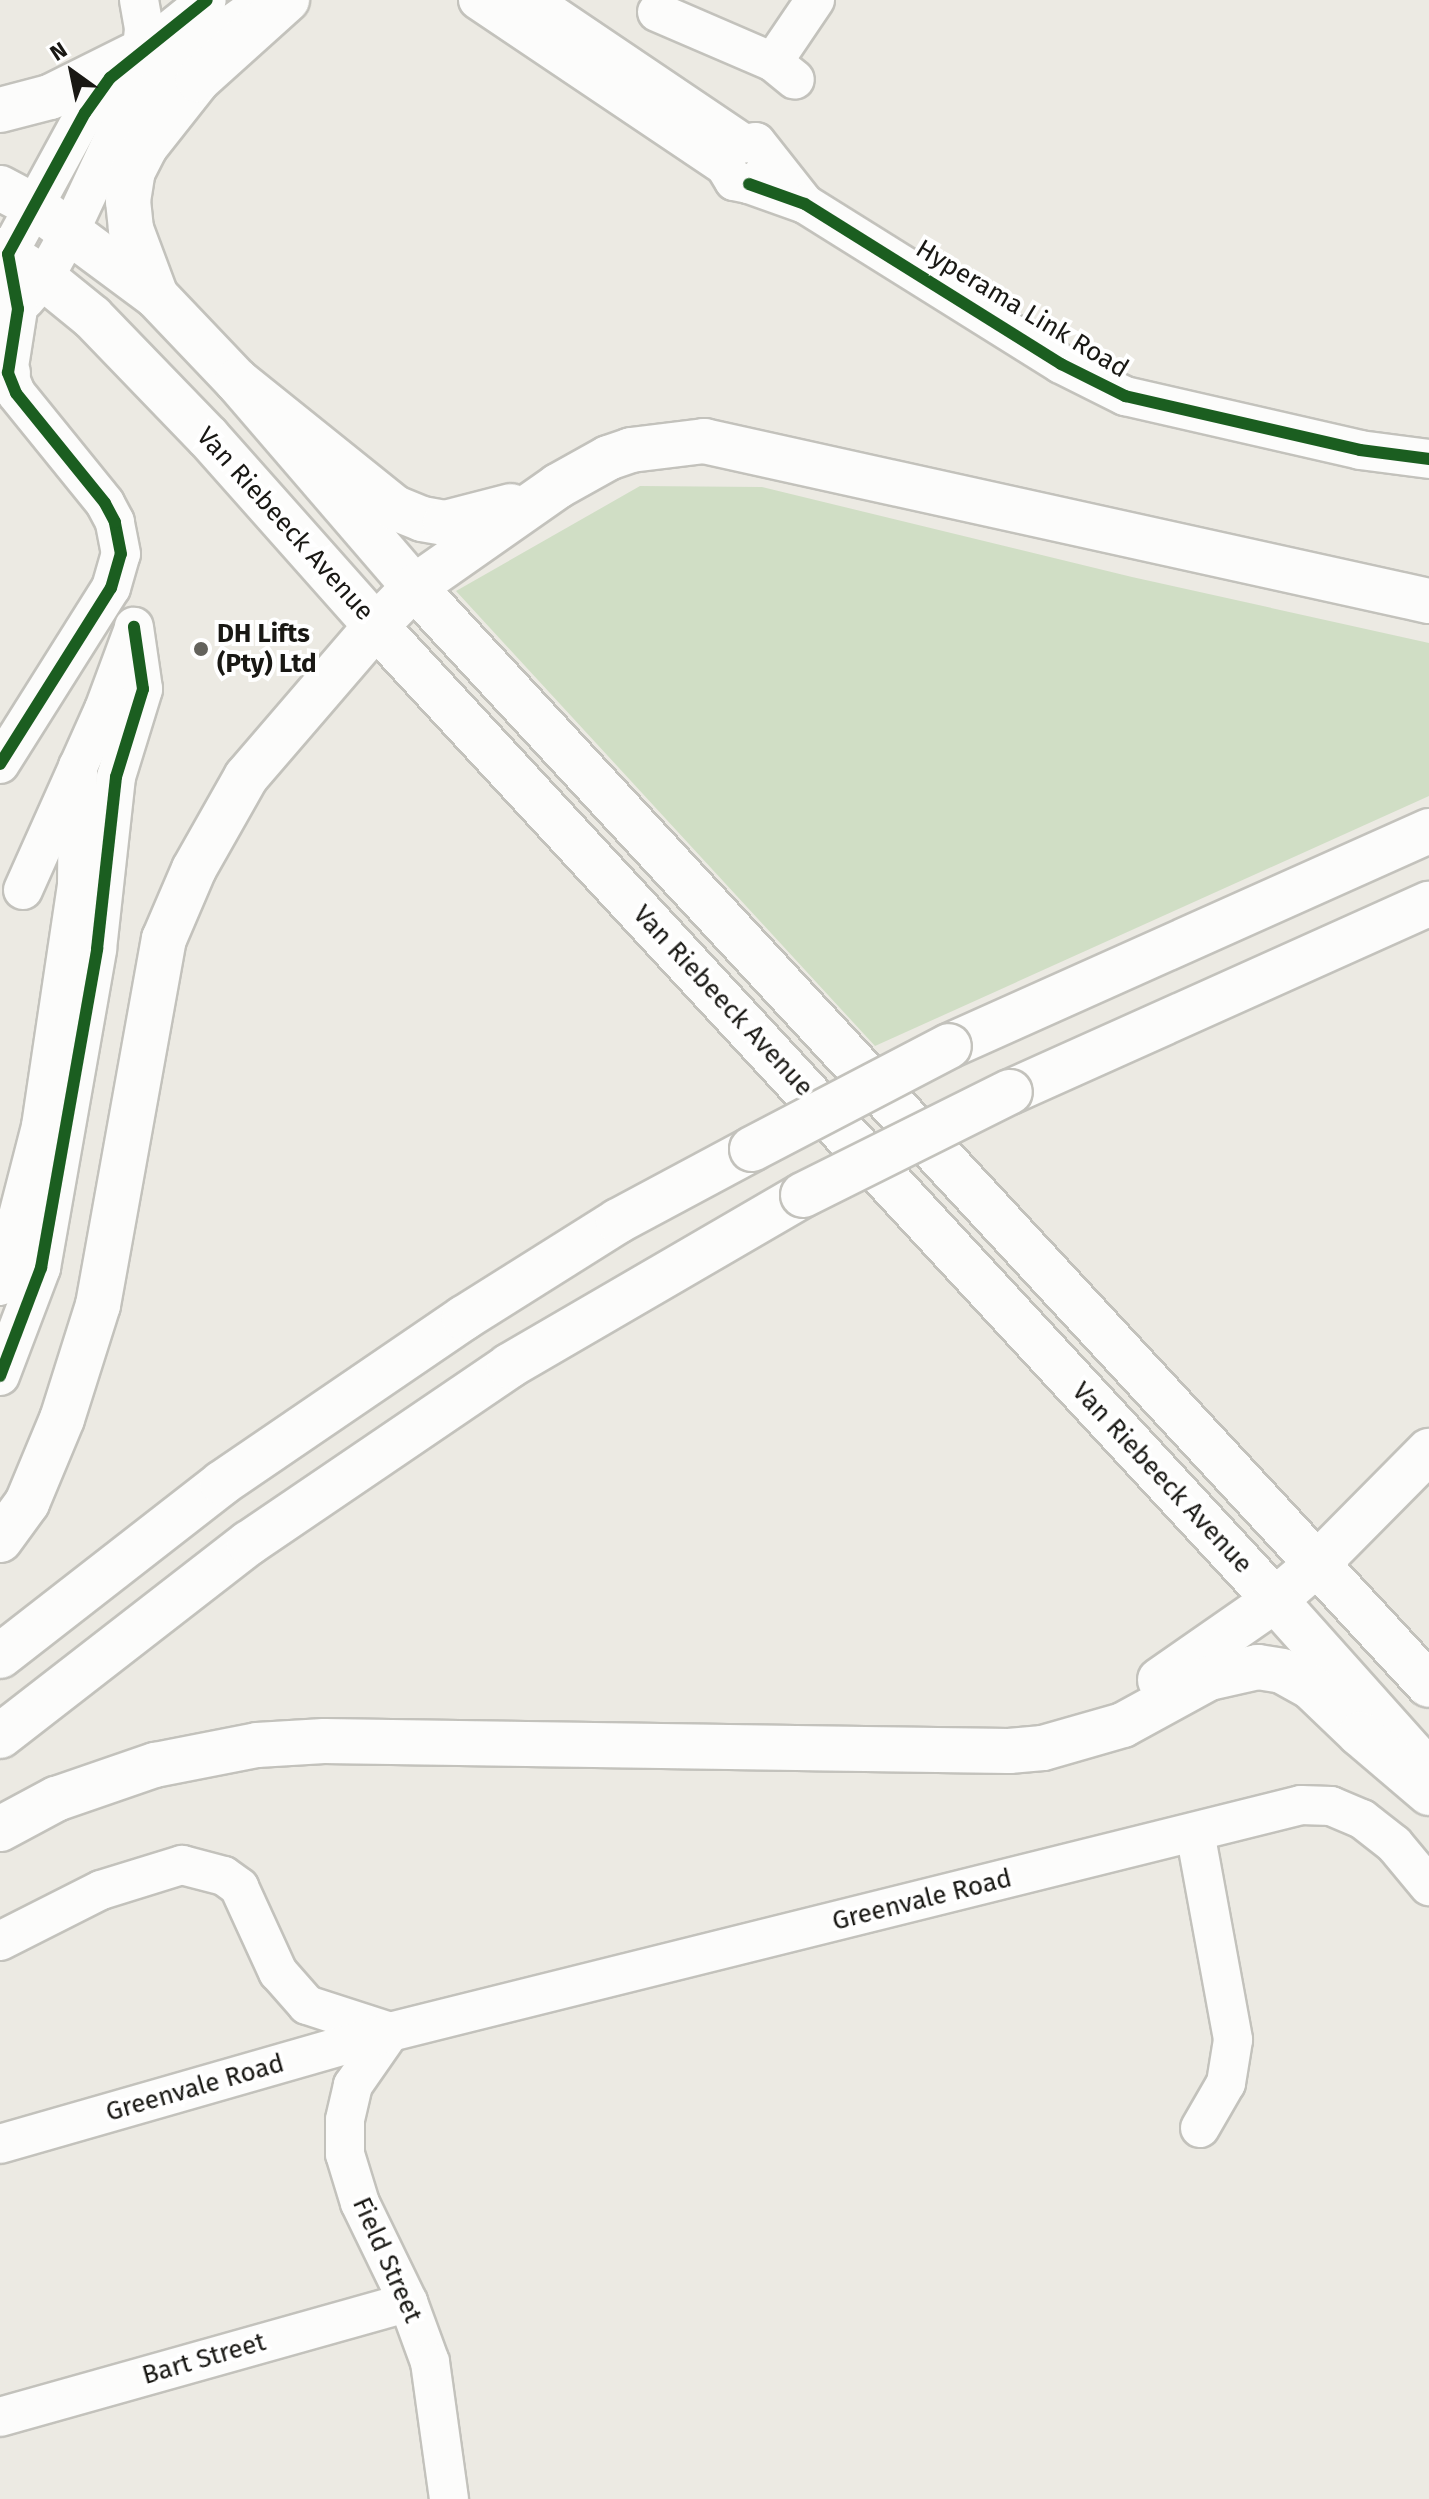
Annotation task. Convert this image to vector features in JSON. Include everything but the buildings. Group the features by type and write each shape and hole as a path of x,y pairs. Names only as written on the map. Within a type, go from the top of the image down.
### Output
{"main road":[{"path":"156,296 131,229 128,201 133,171 145,147 198,80 287,0"},
{"path":"0,110 50,97 137,52"},
{"name":"Van Riebeeck Avenue","path":"35,208 156,296 237,381 414,587 1429,1685"},
{"name":"Van Riebeeck Avenue","path":"4,252 31,293 92,317 208,437 376,626 1275,1600 1429,1772"},
{"path":"237,381 333,455 370,490 395,508 422,519 445,523 478,516 558,486"},
{"path":"0,1540 27,1503 39,1475 62,1419 98,1305 164,939 194,869 246,777 376,626 414,587 558,486 608,458 631,450 704,441 1429,601"},
{"path":"0,1656 222,1483 452,1326 618,1221 949,1046 1429,831"},
{"path":"0,1736 249,1543 483,1384 655,1279 803,1195 1010,1092 1429,904"},
{"path":"1043,1748 1129,1702 1275,1600 1318,1563 1429,1451"},
{"path":"0,1829 56,1799 155,1765 257,1745 324,1741 1009,1751 1043,1748 1123,1725 1209,1678 1258,1667 1282,1671 1311,1687 1429,1793"}],"street":[{"path":"137,52 144,29 139,0"},
{"path":"4,252 35,208 85,113 110,78 137,52 207,0"},
{"path":"0,1376 41,1268 97,949 116,777 143,689 115,522 105,503 16,393 4,366 31,293 35,208 151,88 191,53 267,0"},
{"name":"Hyperama Link Road","path":"478,0 746,163 805,204 1061,364 1125,396 1360,450 1429,459"},
{"name":"Hyperama Link Road","path":"531,0 623,64 746,163"},
{"path":"623,64 661,6 784,71 815,0"},
{"path":"2,757 111,588 121,554"},
{"path":"23,890 78,766 134,627"},
{"path":"0,1286 41,1126 75,901 78,766"},
{"name":"Greenvale Road","path":"0,2144 390,2032 1301,1805 1331,1806 1362,1819 1394,1844 1429,1886"},
{"path":"1195,1832 1233,2040 1226,2083 1200,2128"},
{"path":"0,1941 101,1890 182,1865 224,1876 239,1887 278,1972 307,2005 390,2032"},
{"name":"Field Street","path":"390,2032 353,2085 345,2120 345,2154 360,2203 408,2302 430,2362 449,2499"},
{"name":"Bart Street","path":"0,2417 408,2302"}],"green space":[{"path":"640,486 762,487 1132,577 1429,643 1429,796 875,1046 456,591"}],"cycle path":[{"path":"0,764 111,588 121,554 115,522 105,503 16,393 8,373 18,309 8,254 85,113 110,78 207,0"},
{"path":"749,184 805,204 1061,364 1125,396 1360,450 1429,459"},
{"path":"0,1376 41,1268 97,949 116,777 143,689 134,627"}],"place":[{"name":"DH Lifts (Pty) Ltd","path":"201,649"}]}
